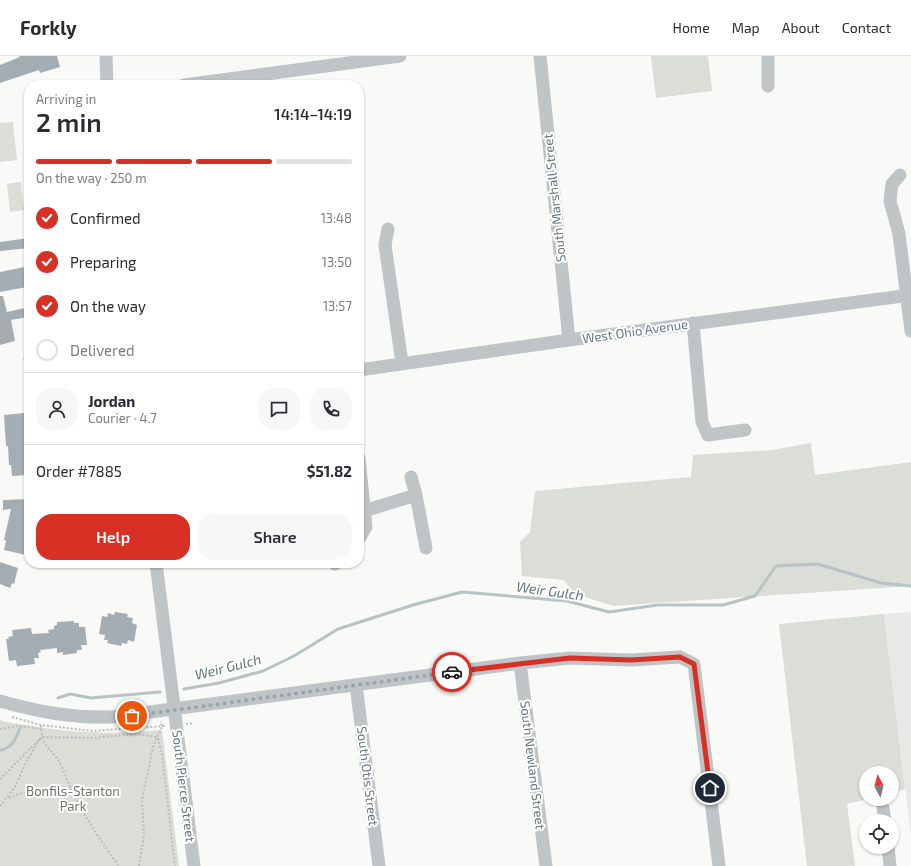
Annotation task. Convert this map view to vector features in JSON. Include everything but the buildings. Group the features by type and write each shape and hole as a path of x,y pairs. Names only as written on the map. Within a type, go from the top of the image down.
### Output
{"street":[{"path":"106,56 107,80"},
{"path":"249,80 400,56"},
{"name":"South Marshall Street","path":"540,56 569,340"},
{"path":"768,56 768,86"},
{"path":"900,174 892,184 890,201 899,234 909,295 911,331"},
{"path":"388,229 385,245 402,363"},
{"name":"West Ohio Avenue","path":"364,369 693,323 909,295"},
{"path":"693,323 702,422 708,435 744,430"},
{"path":"411,477 426,548"},
{"path":"364,530 366,526 364,511 416,495"},
{"name":"South Pierce Street","path":"157,568 194,866"},
{"path":"0,701 46,714 81,717 125,716 520,663 570,658 631,660 680,657 694,664 719,866"},
{"name":"South Newland Street","path":"520,663 546,866"},
{"name":"South Otis Street","path":"356,685 380,866"},
{"path":"889,854 890,866"}],"path":[{"path":"7,716 41,725 42,737 45,745 61,764 72,791 103,844 119,866"},
{"path":"0,729 17,726 42,729"},
{"path":"140,866 144,835 142,800 153,747 162,727"},
{"path":"0,779 42,737 92,738 135,734 157,737"},
{"path":"0,806 8,798 15,787 25,764 42,737"},
{"path":"157,737 162,755 175,866"},
{"path":"8,798 24,792 42,788 58,788 72,791"}],"shaded area":[{"path":"911,612 911,836 884,614"}],"green space":[{"path":"651,56 708,56 712,91 656,98"},
{"path":"13,122 17,160 0,162 0,123"},
{"path":"21,182 24,210 10,212 7,184"},
{"path":"811,443 815,475 911,462 911,586 613,606 573,593 564,580 522,576 520,542 530,532 535,491 691,477 693,455 772,450"},
{"path":"884,614 905,789 899,791 899,766 859,766 859,801 847,804 855,866 807,866 779,624"},
{"name":"Bonfils-Stanton Park","path":"0,720 49,729 82,732 113,733 162,730 179,866 0,866"}],"waterway":[{"name":"Weir Gulch","path":"184,689 219,683 263,671 294,656 338,629 413,605 462,592 567,601 609,612 658,605 723,605 755,596 776,566 818,564 881,583 911,586"},
{"name":"Weir Gulch","path":"58,698 70,694 91,698 160,692"},
{"name":"Weir Gulch","path":"0,750 8,748 11,745 20,728"}],"way so far":[{"path":"132,716 452,672"}],"route":[{"path":"452,672 570,658 631,660 680,657 694,664 710,788"}]}
